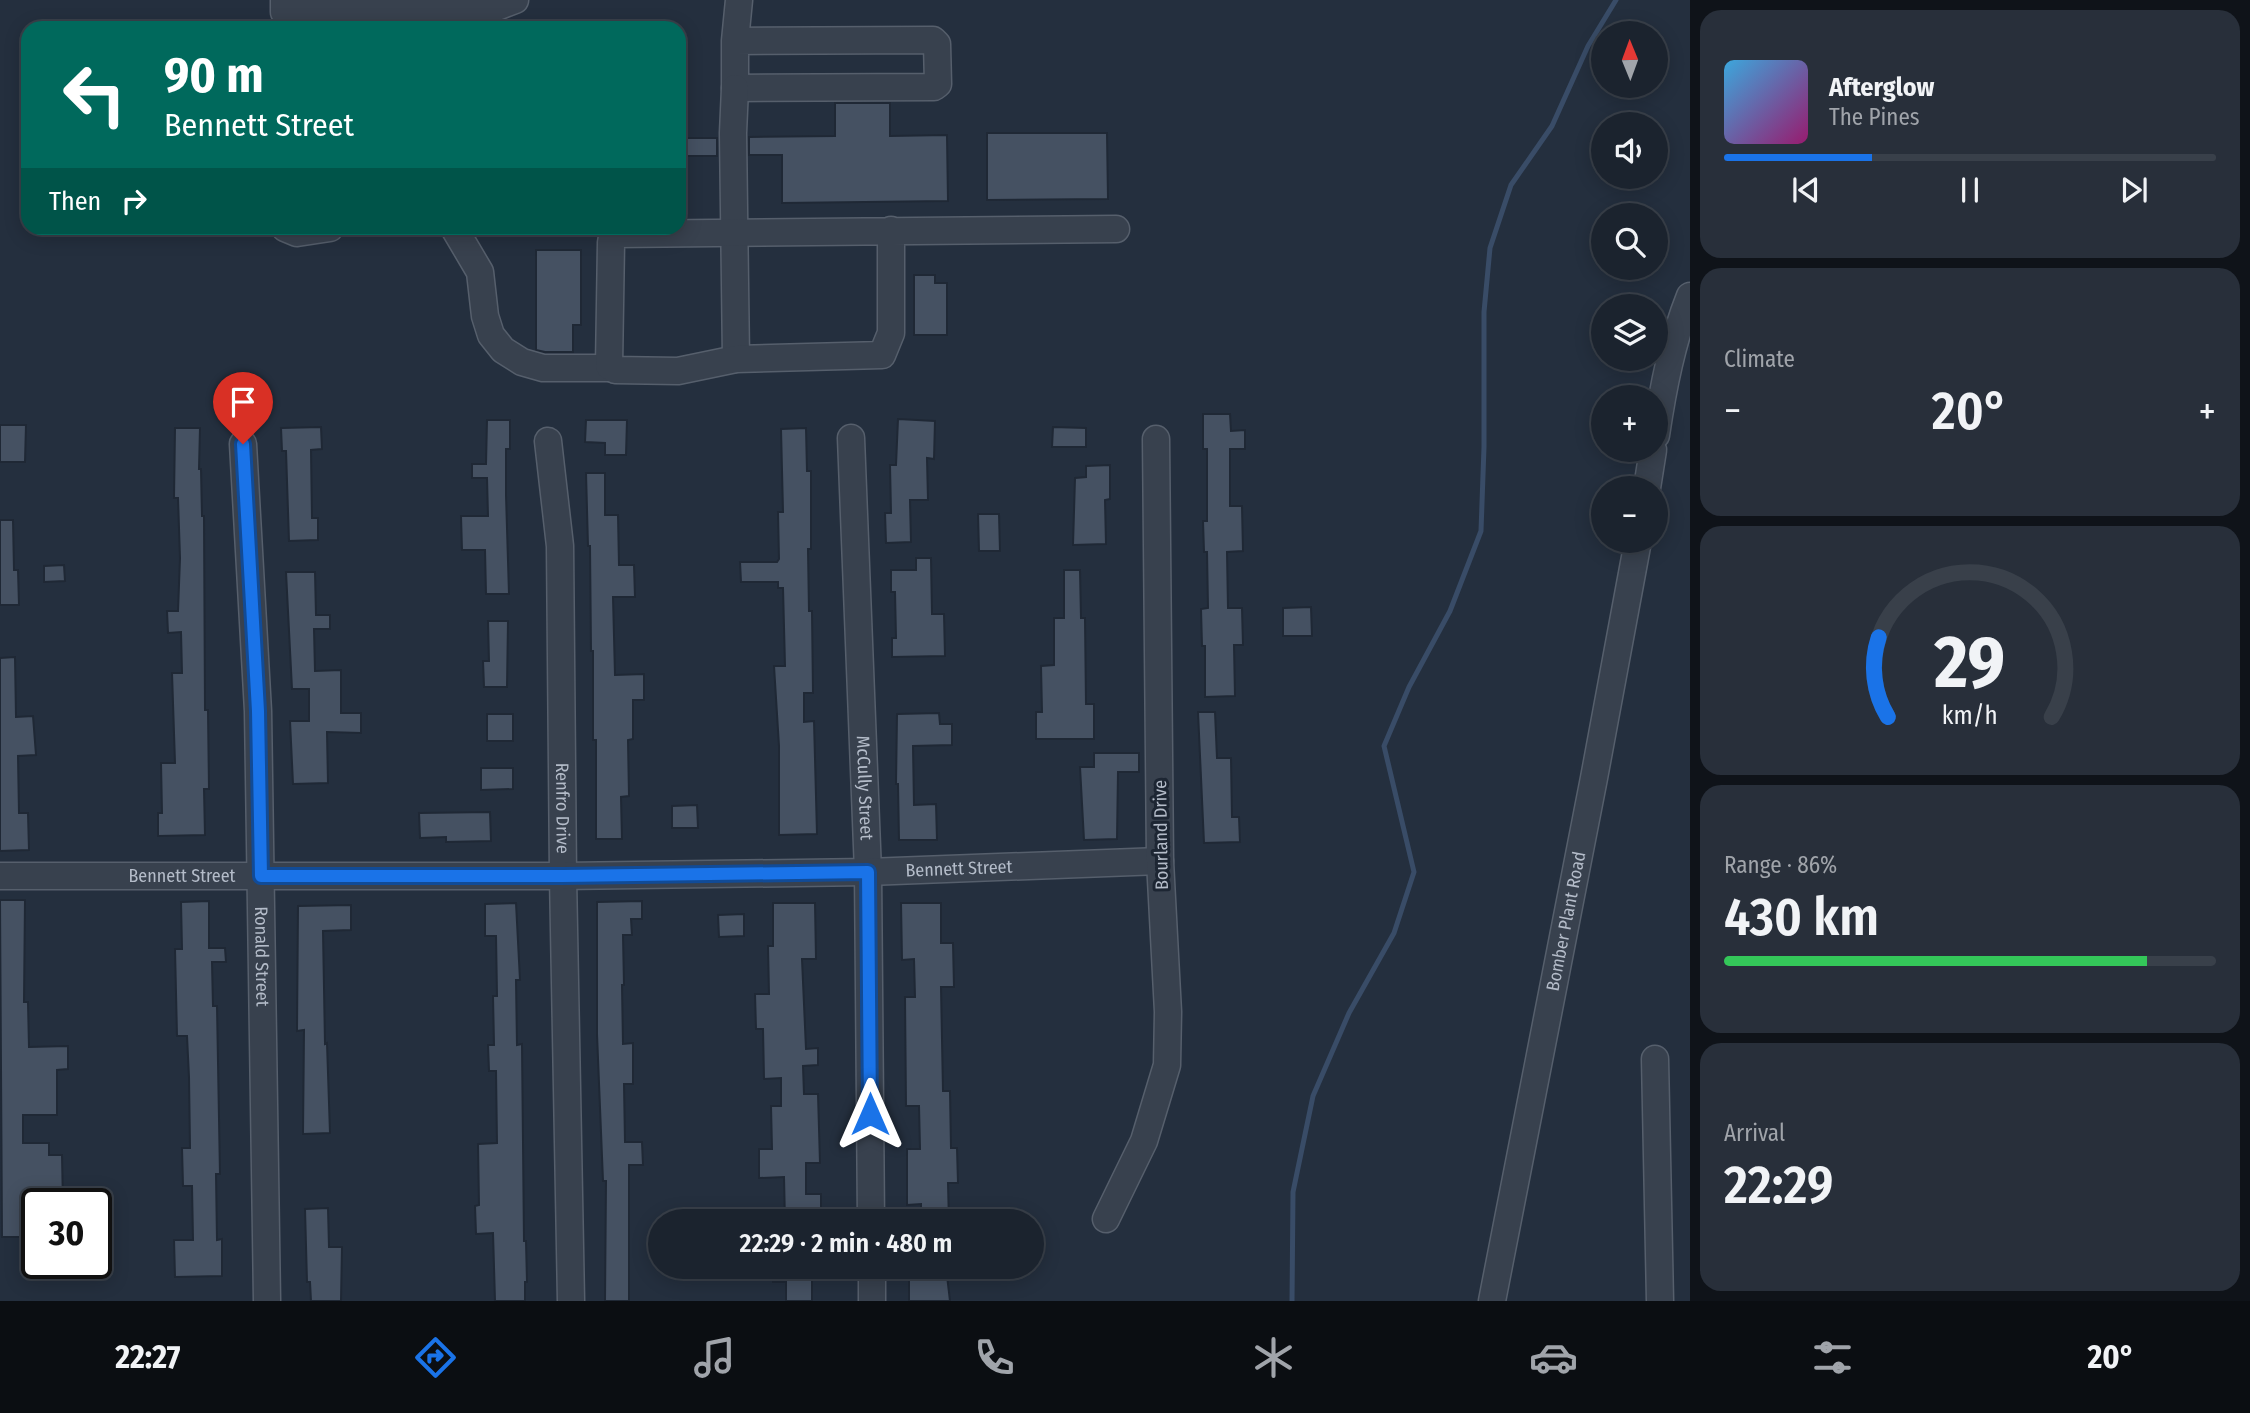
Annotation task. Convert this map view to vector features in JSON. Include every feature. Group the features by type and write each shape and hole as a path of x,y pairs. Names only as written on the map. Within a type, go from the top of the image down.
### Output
{"street":[{"path":"281,13 489,10 515,0"},
{"path":"736,359 733,133 735,40 739,0"},
{"path":"735,40 933,40 937,44 938,84 934,87 736,88"},
{"path":"686,233 1116,229"},
{"path":"458,235 480,272 485,316 491,335 503,350 522,362 543,369 678,370 736,359 882,355 891,334 891,230"},
{"path":"611,368 614,235"},
{"path":"1665,385 1679,323 1690,296"},
{"name":"McCully Street","path":"850,438 868,872 872,1209"},
{"name":"Bourland Drive","path":"1106,1219 1144,1142 1167,1065 1168,1012 1160,861 1156,439"},
{"name":"Renfro Drive","path":"548,441 560,546 571,1301"},
{"name":"Ronald Street","path":"243,444 258,711 267,1301"},
{"name":"Bomber Plant Road","path":"1492,1301 1594,778 1635,553"},
{"name":"Bennett Street","path":"0,876 563,876 868,872 1160,861"},
{"path":"1655,1059 1660,1301"},
{"path":"872,1279 872,1301"}],"building":[{"path":"835,103 890,103 890,136 947,135 948,201 782,203 782,155 749,155 749,137 835,136"},
{"path":"987,133 1107,133 1108,199 987,200"},
{"path":"686,138 717,138 717,156 686,156"},
{"path":"536,250 581,250 581,325 573,325 573,352 536,350"},
{"path":"914,275 935,275 935,283 947,283 947,335 914,335"},
{"path":"1203,414 1230,414 1231,431 1245,430 1245,449 1230,449 1230,506 1242,506 1243,551 1227,552 1228,608 1242,608 1243,645 1234,645 1235,696 1205,697 1205,646 1202,646 1201,609 1208,608 1207,552 1204,552 1203,521 1207,521 1207,449 1203,449"},
{"path":"898,419 935,421 934,459 927,458 928,500 910,500 911,542 886,543 885,513 891,513 890,465 896,465"},
{"path":"487,420 510,420 510,449 506,449 509,594 486,594 485,550 462,550 461,516 488,516 487,478 472,478 472,464 486,464"},
{"path":"586,420 627,420 626,455 605,455 605,443 585,442"},
{"path":"0,425 26,425 25,462 0,462"},
{"path":"321,427 322,449 311,450 312,518 318,518 318,540 289,541 286,451 282,451 281,428"},
{"path":"1053,427 1086,428 1086,447 1052,447"},
{"path":"175,428 200,428 209,789 204,789 205,835 158,836 158,813 162,813 161,763 175,763 172,673 182,673 181,632 168,633 167,611 178,611 180,558 178,498 174,498"},
{"path":"806,428 807,471 811,471 811,549 808,549 813,693 804,693 804,722 814,721 817,834 779,835 779,746 774,666 785,666 783,588 778,588 778,582 741,582 740,562 777,562 779,559 778,512 783,512 781,429"},
{"path":"1110,465 1110,499 1105,500 1106,544 1073,545 1075,478 1086,477 1086,466"},
{"path":"586,473 605,473 605,515 618,515 619,565 634,565 635,597 613,597 615,675 644,674 644,700 633,700 633,739 628,740 629,796 621,797 622,839 596,839 596,740 593,740 593,651"},
{"path":"978,514 999,514 1000,551 979,551"},
{"path":"0,520 13,520 14,570 18,570 19,605 0,605"},
{"path":"916,558 931,558 932,614 944,614 945,656 892,657 892,638 896,638 895,592 891,592 891,570 916,570"},
{"path":"64,565 65,581 44,582 44,566"},
{"path":"1064,570 1080,570 1081,618 1085,618 1086,704 1094,704 1094,739 1036,739 1036,712 1042,712 1041,666 1054,665 1054,618 1064,618"},
{"path":"286,572 315,572 316,615 330,615 330,629 314,629 315,671 341,670 341,713 361,713 361,733 327,732 328,783 293,784 290,721 309,721 309,689 292,689"},
{"path":"1311,607 1312,636 1283,636 1283,608"},
{"path":"488,621 508,621 507,687 484,687 483,661 489,661"},
{"path":"15,657 16,717 33,716 36,755 18,756 19,813 28,813 29,850 0,851 0,658"},
{"path":"1198,712 1215,712 1217,758 1231,758 1232,817 1239,817 1240,842 1204,843"},
{"path":"939,713 940,724 952,724 952,745 913,746 914,805 936,804 937,840 899,840 896,784 897,714"},
{"path":"487,714 513,714 513,741 487,741"},
{"path":"1094,753 1139,753 1139,772 1118,772 1117,839 1084,840 1080,767 1094,767"},
{"path":"481,768 513,768 513,789 481,790"},
{"path":"697,805 698,828 672,828 672,806"},
{"path":"490,812 491,841 446,842 446,837 420,838 419,813"},
{"path":"0,900 25,900 24,1002 28,1002 29,1047 68,1046 68,1069 57,1070 57,1115 23,1115 23,1143 49,1143 49,1155 62,1155 63,1188 21,1188 21,1237 2,1237"},
{"path":"209,901 209,948 225,948 226,962 212,962 213,1006 217,1006 220,1174 216,1174 217,1240 222,1239 222,1276 175,1277 174,1240 193,1240 192,1186 183,1186 182,1148 190,1148 189,1077 187,1036 177,1036 175,949 182,949 181,902"},
{"path":"642,901 642,919 631,919 632,935 623,935 622,985 623,1044 633,1043 633,1084 624,1084 625,1142 642,1142 643,1165 629,1165 629,1301 605,1301 606,1181 603,1181 597,1034 597,902"},
{"path":"516,903 520,980 516,980 517,1045 522,1044 524,1241 527,1282 525,1301 495,1301 493,1233 476,1234 475,1206 479,1205 478,1144 497,1143 496,1071 489,1071 488,1045 494,1045 493,996 497,996 496,936 485,936 485,904"},
{"path":"773,903 815,903 816,959 802,959 806,1049 818,1048 818,1065 803,1066 804,1094 818,1094 820,1163 806,1163 806,1194 821,1194 821,1209 785,1209 784,1177 759,1178 759,1149 772,1149 771,1106 781,1106 781,1078 764,1079 763,1029 756,1029 755,994 769,994 768,946 773,946"},
{"path":"901,903 941,903 941,943 953,943 954,987 941,987 943,1091 950,1091 951,1148 957,1148 958,1183 948,1183 949,1209 921,1209 921,1204 907,1205 907,1149 920,1149 919,1106 906,1106 905,997 915,997 914,959 902,960"},
{"path":"351,905 351,930 323,931 330,1133 303,1134 304,1030 297,1031 298,906"},
{"path":"744,914 744,936 719,937 718,915"},
{"path":"328,1208 329,1247 342,1247 341,1301 311,1301 310,1282 307,1282 305,1209"},
{"path":"773,1279 812,1279 812,1301 786,1301 786,1282 773,1282"},
{"path":"909,1279 947,1279 950,1301 909,1301"}],"waterway":[{"path":"1292,1301 1293,1192 1313,1096 1349,1013 1394,933 1414,872 1384,746 1409,687 1450,611 1481,531 1484,312 1490,248 1511,185 1552,126 1588,46 1616,0"}],"route":[{"path":"243,444 258,711 261,876 868,872 870,1114"}]}
